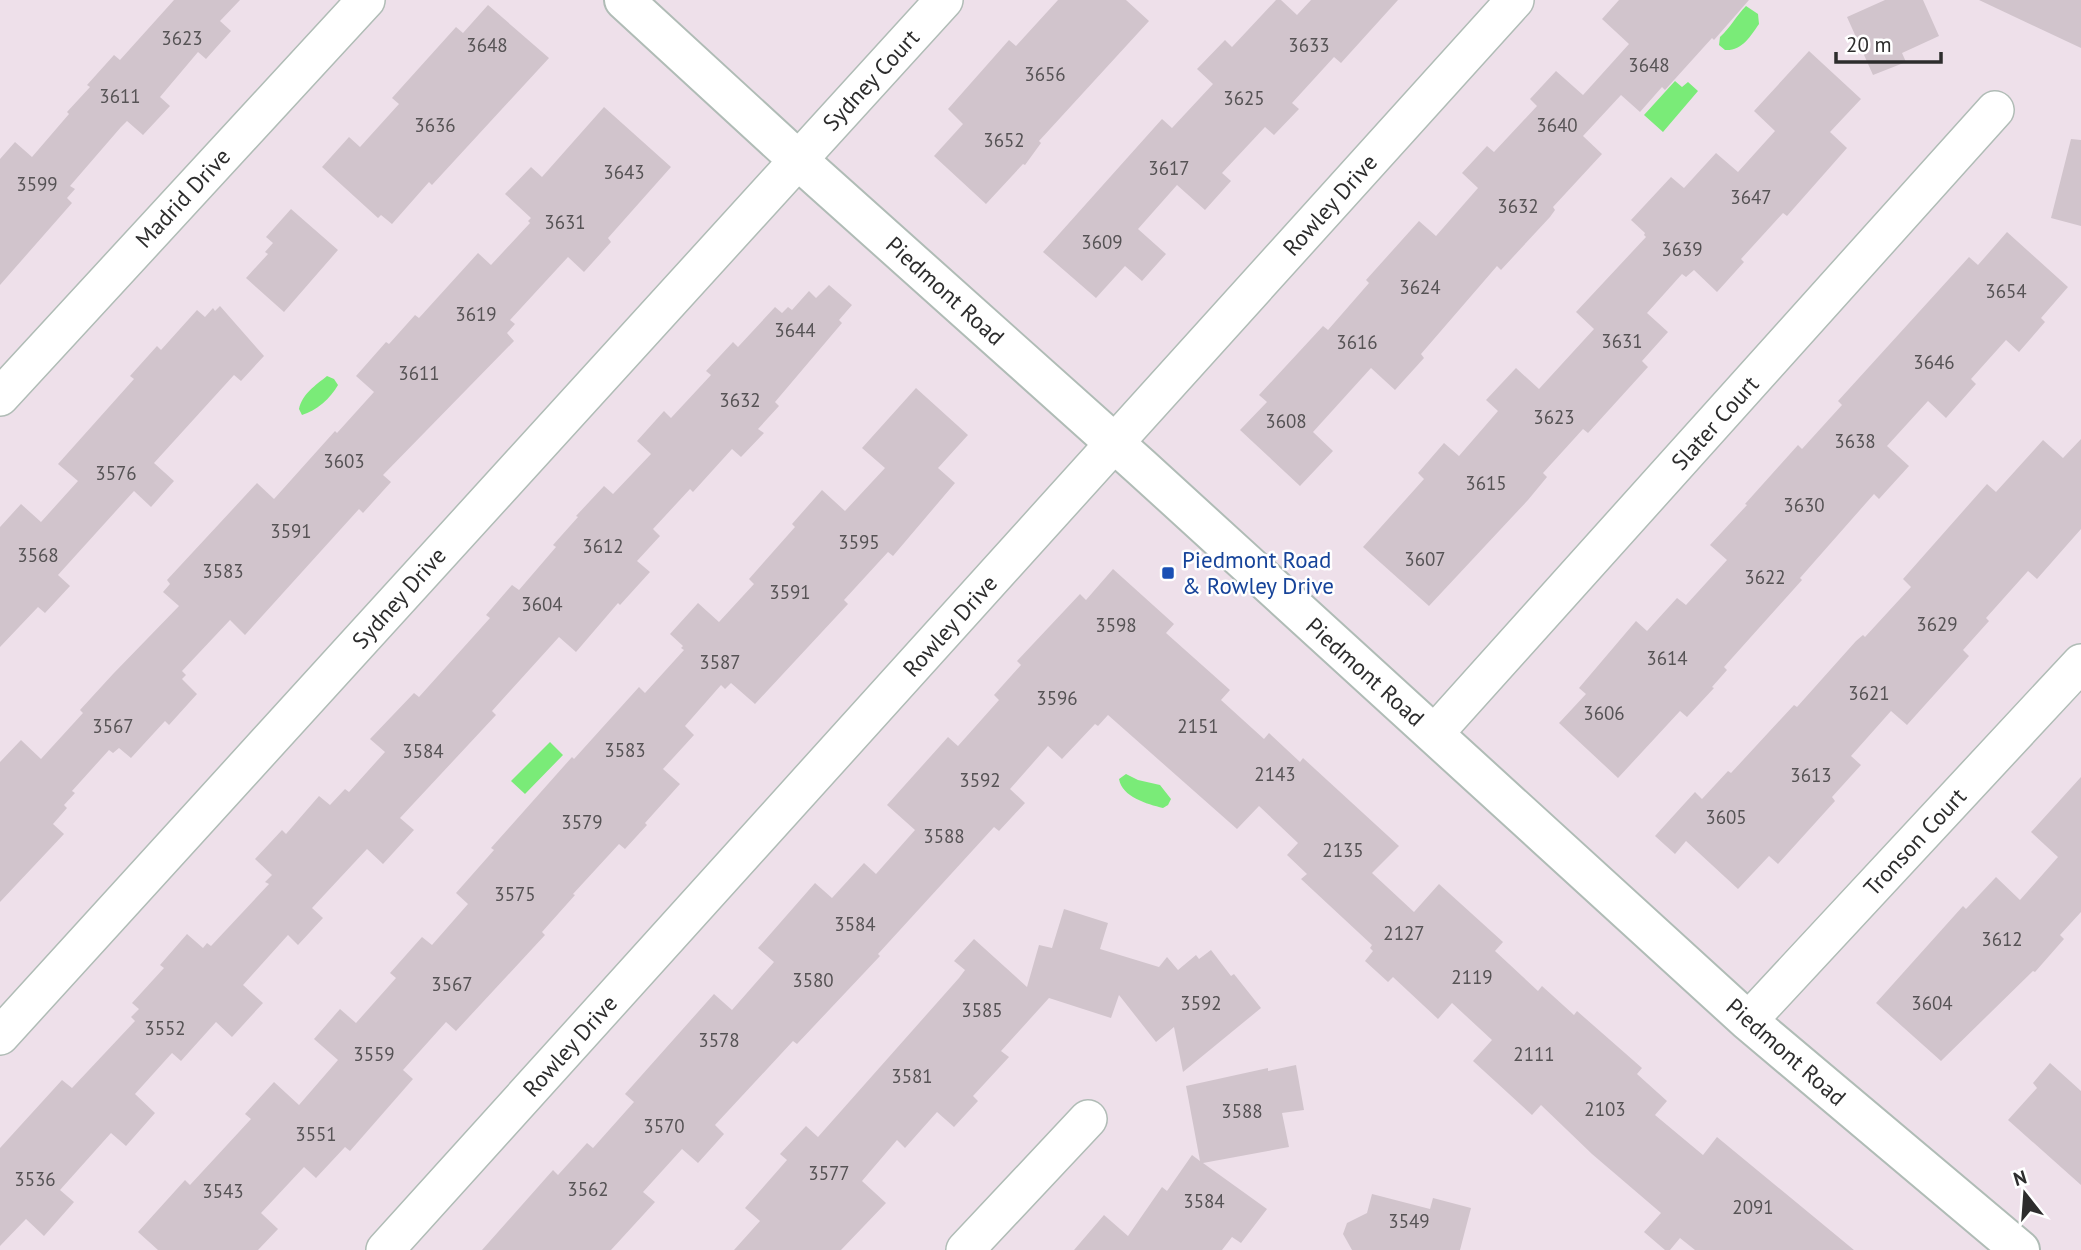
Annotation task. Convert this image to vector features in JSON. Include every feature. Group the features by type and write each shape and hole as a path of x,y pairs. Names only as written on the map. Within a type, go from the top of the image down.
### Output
{"main road":[{"name":"Piedmont Road","path":"624,0 1748,1021 2021,1250"}],"street":[{"name":"Madrid Drive","path":"0,397 366,0"},
{"name":"Sydney Court","path":"797,159 944,0"},
{"name":"Rowley Drive","path":"385,1250 1515,0"},
{"name":"Slater Court","path":"1434,734 1995,110"},
{"name":"Sydney Drive","path":"0,1036 797,159"},
{"name":"Tronson Court","path":"1748,1021 2081,663"},
{"path":"965,1250 1088,1119"}],"shaded area":[{"path":"1746,6 1758,14 1759,24 1741,46 1725,50 1719,45 1720,37"},
{"path":"1675,81 1682,87 1688,82 1698,91 1663,132 1644,115"},
{"path":"327,376 334,379 338,385 335,390 318,407 302,415 299,409 303,399"},
{"path":"550,742 563,755 525,794 511,781"},
{"path":"1126,774 1160,785 1171,799 1168,805 1163,808 1130,795 1119,779"}],"building":[{"path":"174,0 240,0 220,21 231,31 206,59 198,52 160,97 170,106 143,135 127,121 121,127 70,186 75,189 67,198 72,203 0,285 0,159 15,142 32,157 90,87 87,85 114,55 120,60"},
{"path":"1058,0 1126,0 1149,21 1039,141 1041,143 1025,165 1023,164 986,204 934,156 963,124 948,109 1009,40 1016,46"},
{"path":"1276,0 1281,0 1297,15 1311,0 1398,0 1341,63 1334,57 1292,103 1299,109 1274,135 1265,127 1222,173 1231,181 1205,210 1177,185 1138,229 1166,254 1142,281 1125,266 1096,298 1043,252 1162,119 1172,128 1213,84 1197,69 1225,40 1232,47"},
{"path":"1619,0 1749,0 1714,40 1712,38 1665,90 1662,87 1640,112 1621,95 1583,136 1602,154 1553,207 1555,210 1550,217 1501,270 1497,266 1421,354 1424,358 1395,390 1371,368 1313,432 1333,451 1300,486 1240,430 1267,402 1259,395 1323,326 1328,330 1369,283 1366,280 1419,221 1436,236 1478,188 1462,173 1487,146 1494,152 1537,106 1530,99 1556,71 1583,95 1629,44 1602,19"},
{"path":"1885,0 1923,0 1939,36 1902,53 1906,62 1873,75 1847,17"},
{"path":"1979,0 2081,0 2081,48"},
{"path":"488,5 549,58 432,185 429,182 392,224 381,215 378,218 322,167 349,137 360,147 399,104 392,98 456,27 463,33"},
{"path":"1809,51 1861,99 1830,132 1847,148 1787,216 1783,213 1741,259 1744,262 1717,292 1694,270 1686,277 1682,274 1647,313 1668,332 1642,361 1648,367 1588,433 1583,429 1543,473 1547,477 1528,500 1429,606 1363,547 1424,479 1418,473 1444,443 1459,456 1498,411 1486,400 1516,368 1539,389 1594,329 1576,312 1646,237 1631,220 1671,177 1684,188 1716,153 1738,172 1775,131 1754,111"},
{"path":"604,107 671,167 608,238 611,242 584,272 568,257 510,320 515,324 507,333 514,341 383,475 391,482 363,513 359,509 245,635 230,620 182,671 186,675 182,679 197,694 169,725 165,721 131,758 119,748 113,753 109,750 72,791 75,793 64,805 67,808 53,824 64,834 0,902 0,762 21,740 41,759 83,713 80,710 179,606 163,592 170,584 167,580 257,483 274,499 335,431 337,433 374,392 356,376 386,342 389,344 415,315 419,318 478,253 491,265 530,223 528,221 531,218 505,194 531,167 542,177"},
{"path":"2071,139 2081,140 2081,226 2051,218"},
{"path":"291,209 338,250 284,312 246,278 268,254 265,252 273,243 266,237"},
{"path":"2007,232 2068,287 2041,318 2045,322 2019,352 2006,340 1971,379 1976,384 1946,418 1928,401 1887,446 1909,466 1879,499 1874,494 1724,667 1727,670 1712,687 1714,688 1687,717 1680,711 1618,778 1559,723 1586,694 1579,688 1636,621 1647,631 1677,598 1686,605 1727,560 1710,545 1747,505 1745,504 1798,445 1802,449 1842,405 1838,401 1969,257 1978,265"},
{"path":"829,285 852,305 839,320 842,323 775,402 779,406 758,429 764,433 741,457 732,449 693,492 690,489 653,529 660,536 637,561 650,572 620,605 618,603 576,652 559,637 492,711 496,715 400,818 414,830 383,864 367,849 312,908 323,918 298,945 288,935 243,985 263,1003 232,1037 216,1022 181,1061 172,1053 135,1094 155,1113 126,1146 111,1133 60,1190 74,1202 44,1236 26,1219 0,1246 0,1148 62,1080 72,1088 135,1021 131,1017 139,1009 132,1003 164,968 160,965 187,934 203,948 207,943 211,946 269,884 265,882 272,875 255,859 282,830 286,834 319,796 330,805 345,789 349,792 385,752 370,739 414,693 419,697 490,618 486,615 512,585 519,590 556,547 553,545 578,517 576,516 604,486 613,494 651,454 637,441 664,411 671,418 711,375 706,371 733,342 738,347 775,307 782,313 788,307 792,310 809,291 816,298"},
{"path":"220,306 264,356 241,381 234,375 154,463 174,481 151,507 134,491 58,575 70,586 45,613 38,607 0,647 0,527 21,504 41,522 78,481 58,464 134,379 130,376 157,346 161,350 197,310 205,317 213,308 215,311"},
{"path":"916,388 968,435 938,468 955,483 893,556 888,552 844,600 848,604 755,704 731,683 725,689 721,685 685,726 694,735 663,769 680,784 625,849 619,844 573,894 575,895 542,932 545,935 456,1031 446,1022 403,1070 413,1079 350,1151 345,1147 316,1178 304,1167 261,1213 278,1229 258,1250 158,1250 138,1232 185,1180 190,1185 251,1119 245,1114 274,1082 299,1105 338,1060 314,1039 340,1009 356,1023 396,978 390,973 422,937 432,945 468,904 456,893 494,850 491,848 639,687 645,693 684,650 670,634 698,603 719,622 754,584 749,579 795,527 792,524 822,490 845,511 885,468 862,448"},
{"path":"2081,439 2081,529 2037,579 2028,571 1986,618 1989,621 1963,650 1969,656 1907,725 1891,711 1851,756 1861,765 1832,797 1835,801 1778,864 1769,856 1738,889 1686,841 1675,854 1655,836 1695,792 1702,799 1728,771 1731,773 1794,705 1797,707 1856,641 1863,635 1865,637 1911,587 1903,579 1987,484 1996,492 2043,440 2063,458"},
{"path":"1113,569 1174,624 1166,633 1230,690 1221,700 1264,739 1269,733 1300,762 1303,758 1399,846 1372,873 1414,912 1439,884 1503,942 1495,951 1538,991 1542,986 1574,1015 1577,1011 1642,1068 1637,1074 1667,1101 1655,1115 1703,1155 1717,1137 1854,1250 1695,1250 1680,1238 1670,1250 1665,1250 1644,1232 1661,1213 1592,1154 1541,1105 1532,1115 1473,1061 1492,1040 1452,1003 1438,1019 1393,977 1388,982 1365,961 1373,951 1370,948 1372,945 1301,879 1307,874 1287,855 1298,843 1259,806 1237,829 1108,715 1098,726 1095,724 1062,759 1048,746 1010,789 1025,803 999,831 994,827 878,954 880,956 797,1044 793,1041 715,1125 724,1134 698,1163 682,1149 643,1192 655,1202 611,1250 482,1250 553,1170 558,1175 587,1143 593,1148 634,1102 625,1094 714,994 732,1010 774,962 758,948 815,883 832,898 864,863 876,874 915,830 887,805 948,737 958,746 999,700 994,695 1021,665 1017,661 1080,594 1086,600"},
{"path":"2081,777 2081,912 2060,935 2064,939 2035,972 2033,971 1941,1061 1876,1003 1963,906 1966,909 1996,877 2020,900 2058,857 2031,832"},
{"path":"1064,909 1108,923 1100,949 1159,967 1167,957 1178,970 1196,955 1199,959 1211,950 1261,1008 1183,1072 1174,1027 1156,1042 1119,995 1111,1018 1049,998 1001,1051 1009,1057 973,1096 978,1101 954,1127 937,1112 905,1148 897,1140 862,1181 886,1203 841,1250 734,1250 760,1221 745,1208 787,1160 780,1154 806,1126 818,1137 959,978 965,970 954,961 974,939 1027,987 1039,945 1052,948"},
{"path":"2050,1063 2081,1091 2081,1185 2008,1120 2037,1088 2033,1083"},
{"path":"1296,1065 1304,1110 1282,1113 1289,1147 1203,1163 1267,1209 1241,1243 1232,1237 1222,1250 1074,1250 1104,1215 1128,1236 1162,1187 1167,1191 1192,1155 1200,1161 1186,1086 1268,1068 1268,1071"},
{"path":"1372,1194 1430,1209 1433,1198 1471,1208 1460,1250 1352,1250 1343,1234 1347,1223 1367,1213"}],"place":[{"name":"Piedmont Road & Rowley Drive","path":"1168,573"}]}
